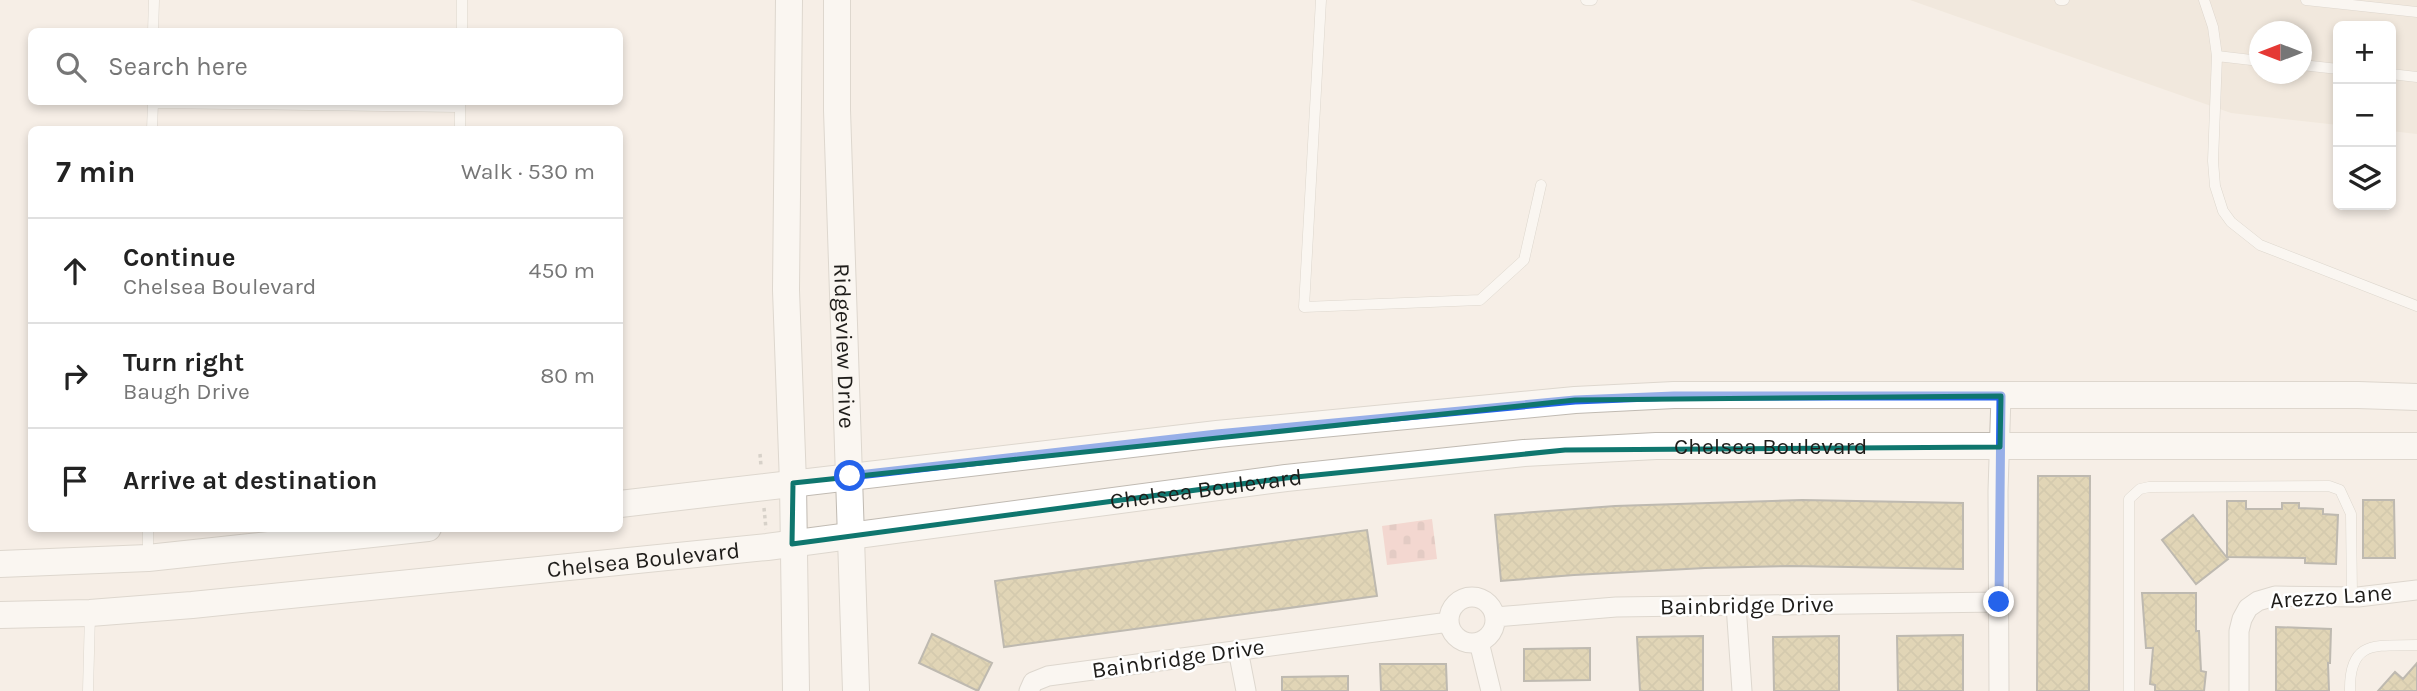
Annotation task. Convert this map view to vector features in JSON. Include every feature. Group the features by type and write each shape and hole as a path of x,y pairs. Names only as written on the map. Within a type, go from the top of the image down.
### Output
{"main road":[{"path":"789,0 786,290 793,483 780,546 796,691"},
{"name":"Ridgeview Drive","path":"837,0 837,110 856,691"},
{"path":"623,504 1217,434 1575,400 1674,396 2417,397"},
{"name":"Chelsea Boulevard","path":"0,615 90,614 192,605 780,546 1286,478 1537,452 1656,446 2417,446"},
{"path":"0,564 148,558 391,532"}],"street":[{"path":"1999,691 2001,396"},
{"name":"Arezzo Lane","path":"2239,691 2239,631 2248,608 2258,601 2269,597 2352,597 2417,590"},
{"path":"1472,597 1486,602 1495,617 1489,636 1468,644 1461,641 1451,630 1449,622 1449,615 1457,602 1472,597"},
{"name":"Bainbridge Drive","path":"1495,617 1616,607 1999,602"},
{"path":"1736,605 1742,691"},
{"name":"Bainbridge Drive","path":"1031,687 1048,676 1449,622"},
{"path":"1479,642 1491,691"},
{"path":"1238,650 1246,691"}],"lane":[{"path":"153,28 154,0"},
{"path":"462,0 462,28"},
{"path":"1321,0 1304,307 1480,300 1524,260 1541,185"},
{"path":"1586,0 1592,0"},
{"path":"2204,0 2213,27 2217,56 2213,176 2218,200 2231,222 2260,245 2417,306"},
{"path":"2306,0 2417,12"},
{"path":"2217,56 2249,60"},
{"path":"2312,66 2333,68"},
{"path":"2396,75 2417,77"},
{"path":"152,126 153,105"},
{"path":"460,105 460,126"},
{"path":"2129,691 2129,499 2140,489 2329,486 2340,491 2351,514 2352,597"},
{"path":"148,532 148,558"},
{"path":"88,691 90,614"},
{"path":"2350,691 2350,673 2359,654 2369,646 2417,645"}],"path":[{"path":"760,454 761,486 780,546"}],"highlighted area":[{"path":"2001,396 2000,447 1565,450 1286,478 792,544 793,483 1575,400"}],"shaded area":[{"path":"1910,0 2417,0 2417,134 2396,132 2396,21 2333,21 2333,124 2231,113"}],"green space":[{"path":"1432,519 1437,559 1387,565 1382,526"}],"building":[{"path":"2038,476 2090,476 2089,691 2037,691"},
{"path":"1802,500 1963,503 1963,569 1791,566 1705,568 1501,581 1495,515 1615,506"},
{"path":"2363,500 2394,500 2395,558 2363,558"},
{"path":"2227,501 2246,501 2246,509 2282,509 2282,503 2299,503 2299,508 2323,509 2323,514 2338,515 2336,564 2305,563 2305,558 2227,557"},
{"path":"2193,515 2228,559 2196,584 2162,540"},
{"path":"1367,530 1377,596 1004,647 995,581"},
{"path":"2142,593 2196,593 2196,631 2199,631 2201,671 2206,672 2204,691 2155,691 2155,685 2150,684 2153,648 2146,648"},
{"path":"2276,627 2331,629 2329,691 2276,691"},
{"path":"932,634 992,663 978,691 919,663"},
{"path":"1963,635 1963,691 1898,691 1897,636"},
{"path":"1703,636 1703,691 1640,691 1637,637"},
{"path":"1839,636 1839,691 1774,691 1773,637"},
{"path":"1590,648 1590,680 1524,681 1524,649"},
{"path":"2417,663 2417,691 2378,691 2395,672 2403,679"},
{"path":"1380,664 1446,664 1447,691 1381,691"},
{"path":"1348,676 1348,691 1282,691 1282,677"}],"route":[{"path":"850,476 1217,434 1575,400 1674,396 2001,396 1999,602"}]}
